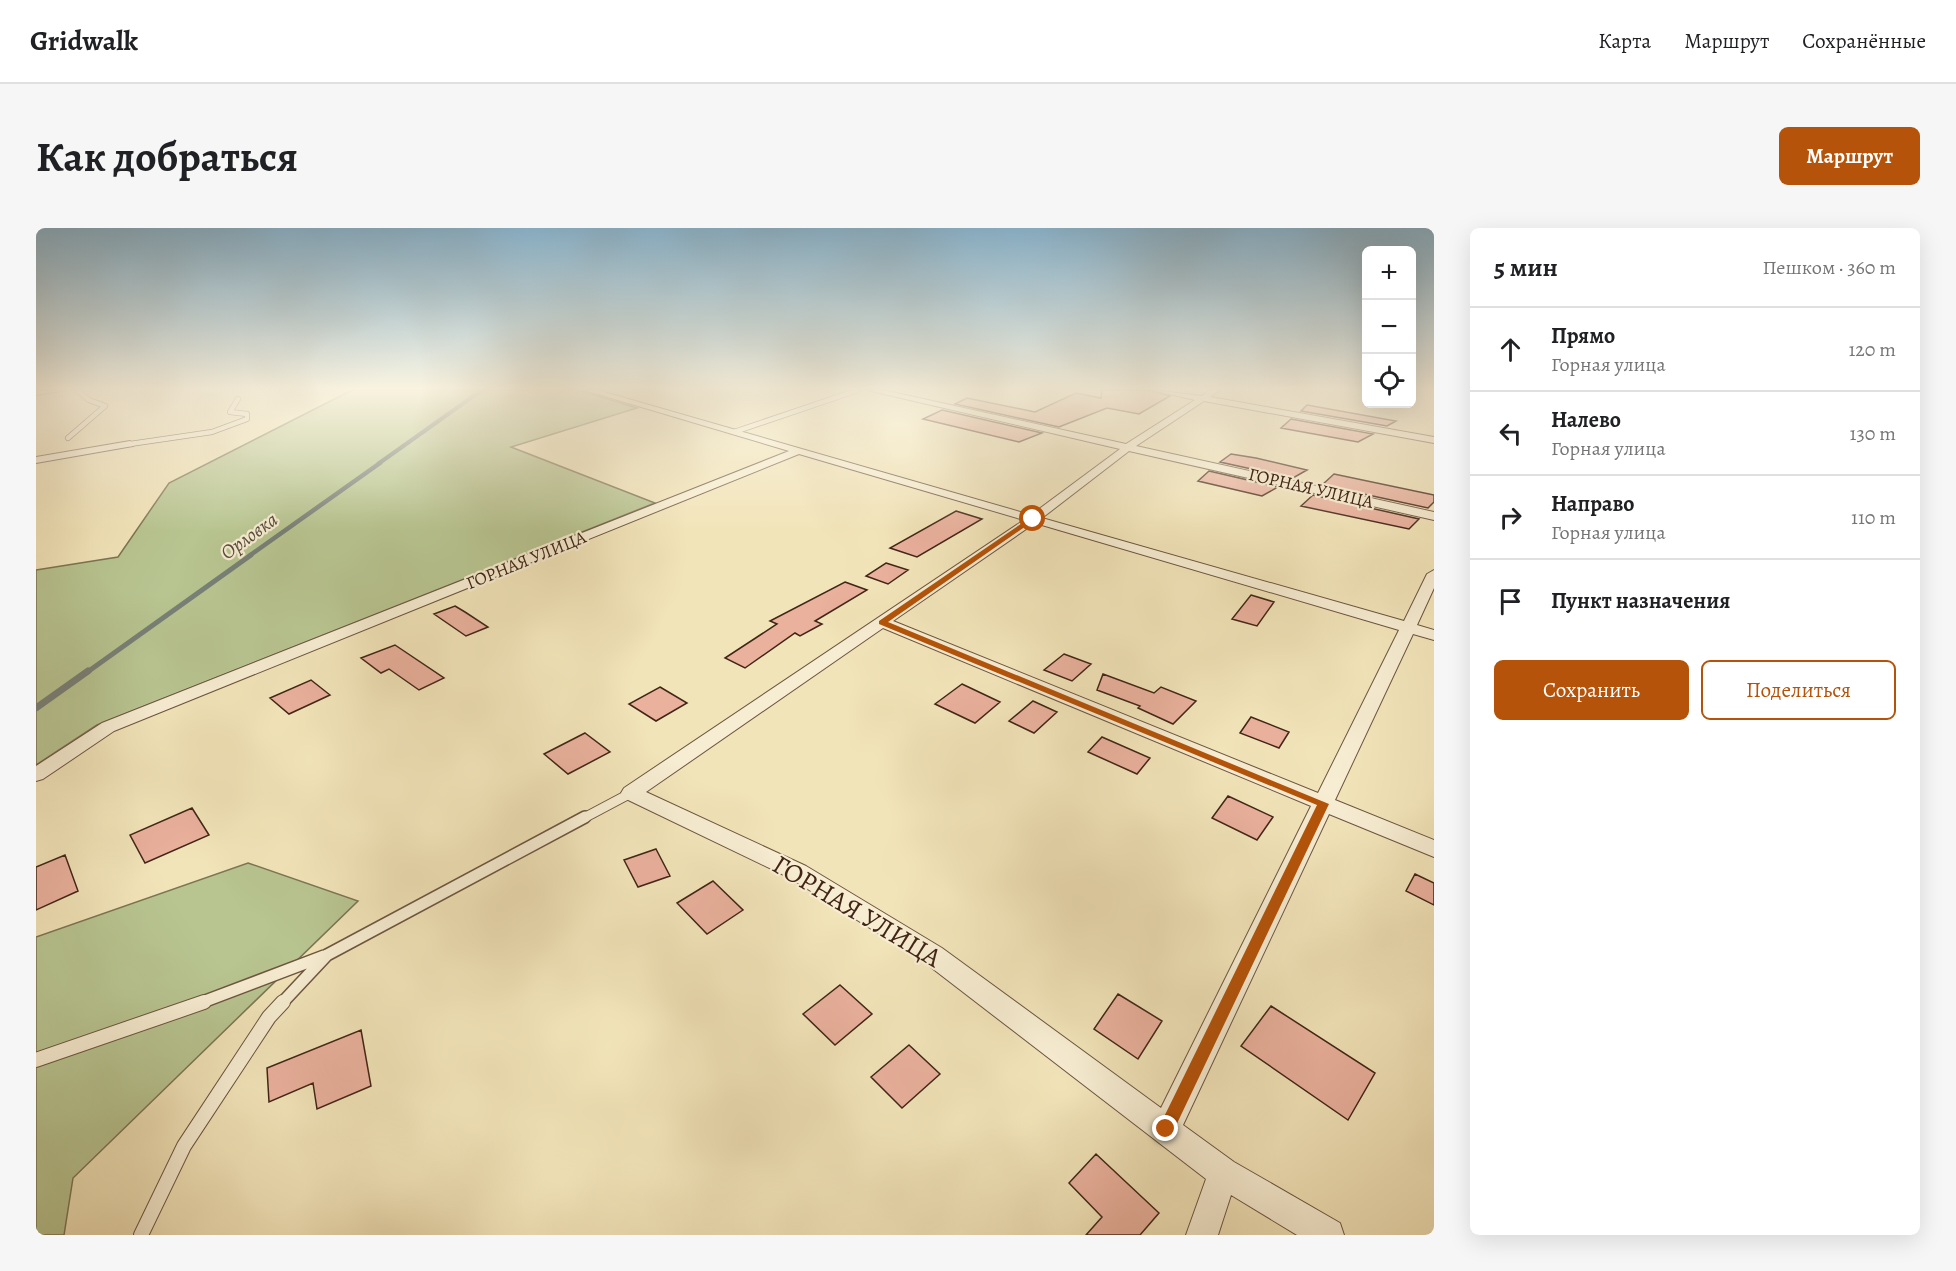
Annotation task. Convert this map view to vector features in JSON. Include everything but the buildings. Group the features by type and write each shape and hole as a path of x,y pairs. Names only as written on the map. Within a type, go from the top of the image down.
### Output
{"street":[{"path":"751,437 1434,635"},
{"name":"ГОРНАЯ УЛИЦА","path":"1083,437 1434,516"},
{"path":"631,793 1033,519 1144,437"},
{"path":"1417,437 1434,440"},
{"path":"36,460 130,444"},
{"name":"ГОРНАЯ УЛИЦА","path":"36,775 108,727 799,451"},
{"path":"1166,1129 1434,574"},
{"path":"882,622 1434,849"},
{"name":"ГОРНАЯ УЛИЦА","path":"631,793 798,872 933,955 1223,1173 1328,1235"},
{"path":"1202,1235 1223,1173"}],"lane":[{"path":"130,444 178,437"},
{"path":"36,1060 188,1008 327,955 631,793"},
{"path":"141,1235 184,1146 269,1017 327,955"}],"green space":[{"path":"260,437 543,437 511,447 655,503 97,725 36,765 36,570 118,557 169,483"},
{"path":"248,863 358,901 73,1178 64,1235 36,1235 36,937"}],"waterway":[{"name":"Орловка","path":"378,464 416,437"},
{"name":"Орловка","path":"249,556 380,463"},
{"name":"Орловка","path":"86,673 251,555"},
{"name":"Орловка","path":"36,708 88,671"}],"route":[{"path":"1033,519 882,622 1324,804 1166,1129"}]}
